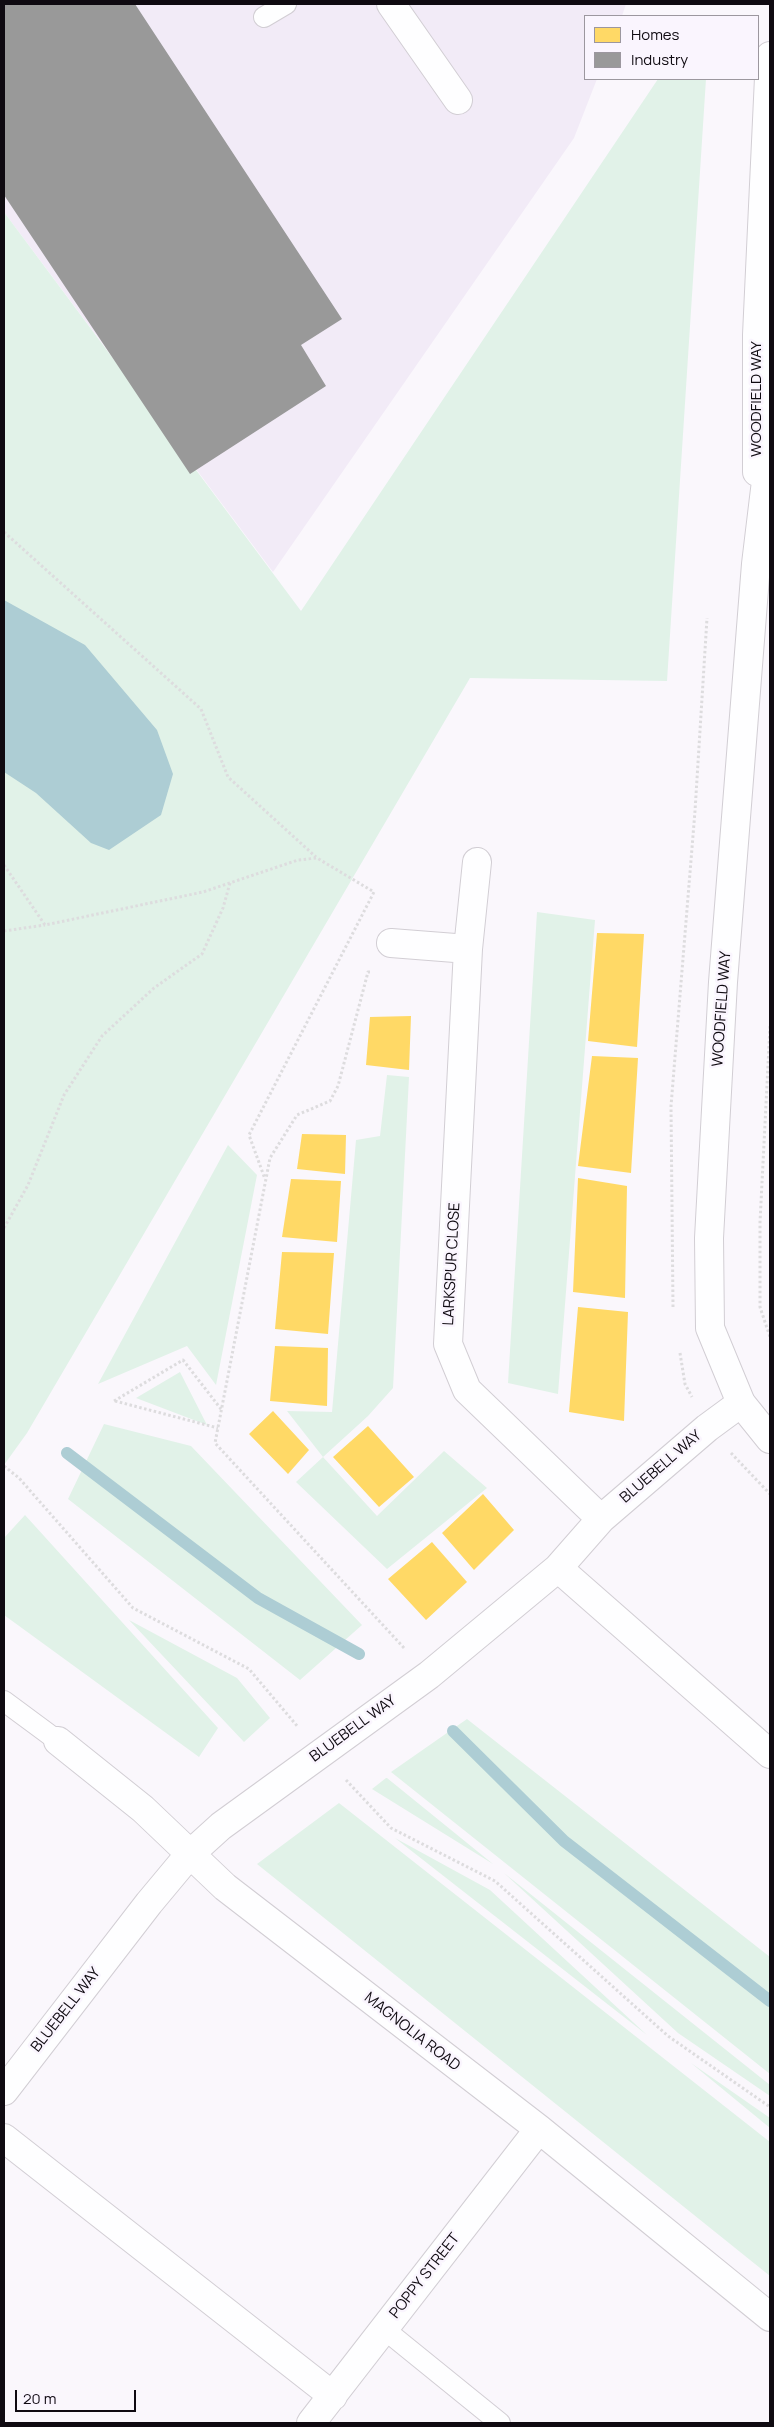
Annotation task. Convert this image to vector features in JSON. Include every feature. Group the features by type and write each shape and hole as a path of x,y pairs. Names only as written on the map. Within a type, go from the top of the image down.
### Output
{"street":[{"path":"392,4 458,100"},
{"name":"WOODFIELD WAY","path":"756,564 757,335 770,56"},
{"name":"WOODFIELD WAY","path":"770,448 756,564 724,982 709,1238 710,1328 740,1403 770,1439"},
{"name":"LARKSPUR CLOSE","path":"477,862 468,949 448,1344 467,1390 601,1519"},
{"path":"391,943 468,949"},
{"name":"BLUEBELL WAY","path":"4,2091 143,1911 189,1855 221,1826 320,1752 429,1675 558,1568 601,1519 707,1428 740,1403"},
{"path":"558,1568 770,1754"},
{"name":"MAGNOLIA ROAD","path":"58,1741 144,1809 189,1855 225,1888 539,2129 770,2317"},
{"name":"POPPY STREET","path":"311,2423 539,2129"},
{"path":"4,2138 333,2396"}],"lane":[{"path":"264,17 286,4"},
{"path":"4,1700 58,1741"},
{"path":"384,2329 500,2423"}],"path":[{"path":"4,532 201,709 228,777 316,858 374,892 249,1135 266,1180"},
{"path":"4,931 45,925 203,892 298,860 316,858"},
{"path":"4,865 45,925"},
{"path":"4,1228 28,1185 64,1095 102,1036 154,988 202,954 223,908 230,883"},
{"path":"368,972 338,1086 330,1101 297,1115 270,1158 215,1443 429,1675"},
{"path":"770,1026 760,1222 760,1307 770,1337"},
{"path":"218,1428 114,1401 183,1360 221,1410"},
{"path":"4,1466 19,1478 133,1608 249,1669 320,1752 391,1828 495,1880 668,2036 770,2107"}],"shaded area":[{"path":"4,4 626,4 622,15 584,15 584,80 597,80 574,138 273,572 4,212"},
{"path":"657,80 706,80 667,681 470,678 27,1433 4,1465 4,212 301,611"},
{"path":"537,912 595,920 558,1394 508,1383"},
{"path":"387,1075 409,1077 393,1388 368,1416 323,1457 287,1411 332,1412 356,1140 380,1136"},
{"path":"228,1145 257,1175 216,1385 187,1346 98,1384"},
{"path":"180,1372 207,1425 136,1398"},
{"path":"104,1424 191,1446 362,1625 300,1680 68,1499"},
{"path":"444,1451 487,1488 387,1569 296,1482 323,1457 377,1516"},
{"path":"25,1515 218,1728 199,1757 4,1615 4,1538"},
{"path":"129,1620 237,1678 270,1718 244,1742"},
{"path":"467,1719 770,1957 770,2074 391,1772"},
{"path":"387,1778 493,1864 372,1789"},
{"path":"339,1803 770,2142 770,2276 257,1864"},
{"path":"395,1838 490,1890 647,2035"},
{"path":"504,1873 770,2085 770,2096 678,2033"},
{"path":"691,2063 770,2118 770,2128"}],"water":[{"path":"4,600 85,645 157,730 173,774 161,815 109,850 91,843 36,793 4,772"}],"building: Homes":[{"path":"597,933 644,934 637,1047 588,1041"},
{"path":"411,1016 409,1070 366,1065 370,1017"},
{"path":"592,1056 638,1058 631,1173 578,1166"},
{"path":"302,1134 346,1135 345,1174 297,1169"},
{"path":"578,1178 627,1186 625,1298 573,1292"},
{"path":"291,1179 341,1181 337,1242 282,1237"},
{"path":"282,1252 334,1253 328,1334 275,1329"},
{"path":"578,1307 628,1312 624,1421 569,1412"},
{"path":"275,1346 328,1348 327,1406 270,1401"},
{"path":"273,1411 309,1450 288,1474 249,1434"},
{"path":"368,1426 414,1477 379,1507 333,1457"},
{"path":"483,1494 514,1530 474,1570 442,1533"},
{"path":"432,1542 467,1582 426,1620 388,1579"}],"building: Industry":[{"path":"4,4 135,4 342,319 301,345 326,386 190,474 4,195"}],"waterway":[{"path":"67,1453 258,1598 359,1654"},
{"path":"453,1731 564,1841 770,2001"}]}
